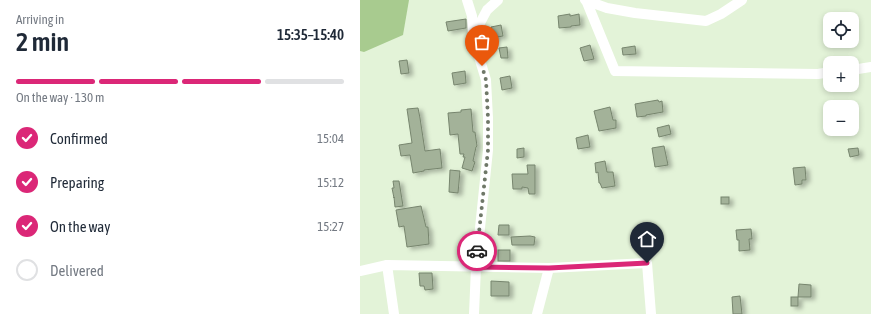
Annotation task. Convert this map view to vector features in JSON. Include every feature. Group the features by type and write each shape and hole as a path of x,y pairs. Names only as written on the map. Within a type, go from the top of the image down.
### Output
{"street":[{"path":"467,0 472,16 473,37 486,80 488,118 488,150 476,267 474,314"},
{"path":"473,37 487,10 498,0"},
{"path":"585,0 607,8 635,13 706,21 721,14 742,0"},
{"path":"585,0 615,71 823,73"},
{"path":"859,69 871,67"},
{"path":"360,271 387,265 549,268 647,263 651,314"},
{"path":"387,265 394,314"},
{"path":"537,314 549,268"}],"shaded area":[{"path":"360,0 409,0 403,35 364,52 360,51"}],"building":[{"path":"570,14 570,16 579,14 580,25 559,28 558,16"},
{"path":"466,19 466,28 448,31 446,22"},
{"path":"501,25 503,36 492,38 491,27"},
{"path":"590,45 594,59 584,61 580,48"},
{"path":"635,46 636,54 623,55 622,48"},
{"path":"507,47 508,58 501,58 499,48"},
{"path":"407,60 409,73 401,74 399,61"},
{"path":"465,71 466,83 454,85 452,73"},
{"path":"510,76 512,88 502,90 500,78"},
{"path":"658,100 659,102 662,101 663,112 637,117 635,104"},
{"path":"610,107 613,120 616,120 616,128 599,131 594,111"},
{"path":"418,108 425,151 440,149 442,168 413,173 410,155 401,156 399,145 412,143 407,109"},
{"path":"471,109 473,132 475,132 477,146 472,171 462,168 465,157 463,157 464,154 460,154 458,134 450,135 448,113 461,112 461,110"},
{"path":"669,125 671,134 659,137 657,128"},
{"path":"588,135 590,147 578,149 576,138"},
{"path":"664,146 668,165 655,167 652,148"},
{"path":"524,148 524,157 517,158 517,149"},
{"path":"858,148 859,155 850,157 848,149"},
{"path":"605,161 607,172 613,172 615,186 602,188 599,183 598,172 596,173 595,163"},
{"path":"527,165 535,165 535,194 529,194 528,188 522,187 522,189 513,189 512,174 528,174"},
{"path":"805,167 806,180 802,180 802,184 795,185 793,168"},
{"path":"450,170 460,171 458,193 449,192"},
{"path":"393,181 399,181 403,206 395,207 392,188 394,188"},
{"path":"721,197 729,197 729,204 721,204"},
{"path":"421,206 426,227 428,227 429,244 407,247 404,226 399,227 396,210"},
{"path":"499,225 509,225 509,235 498,235"},
{"path":"751,229 752,239 749,239 750,250 739,251 739,240 737,240 736,230"},
{"path":"511,237 535,237 534,245 512,245"},
{"path":"498,250 510,250 510,261 498,261"},
{"path":"419,273 432,273 433,289 425,290 424,286 420,286"},
{"path":"491,281 509,282 509,296 491,296"},
{"path":"799,284 811,285 811,297 798,297"},
{"path":"740,296 742,314 733,314 732,297"},
{"path":"791,297 798,297 798,306 791,306"}],"way so far":[{"path":"477,251 488,150 486,80 482,66"}],"route":[{"path":"477,251 476,267 549,268 647,263"}]}
